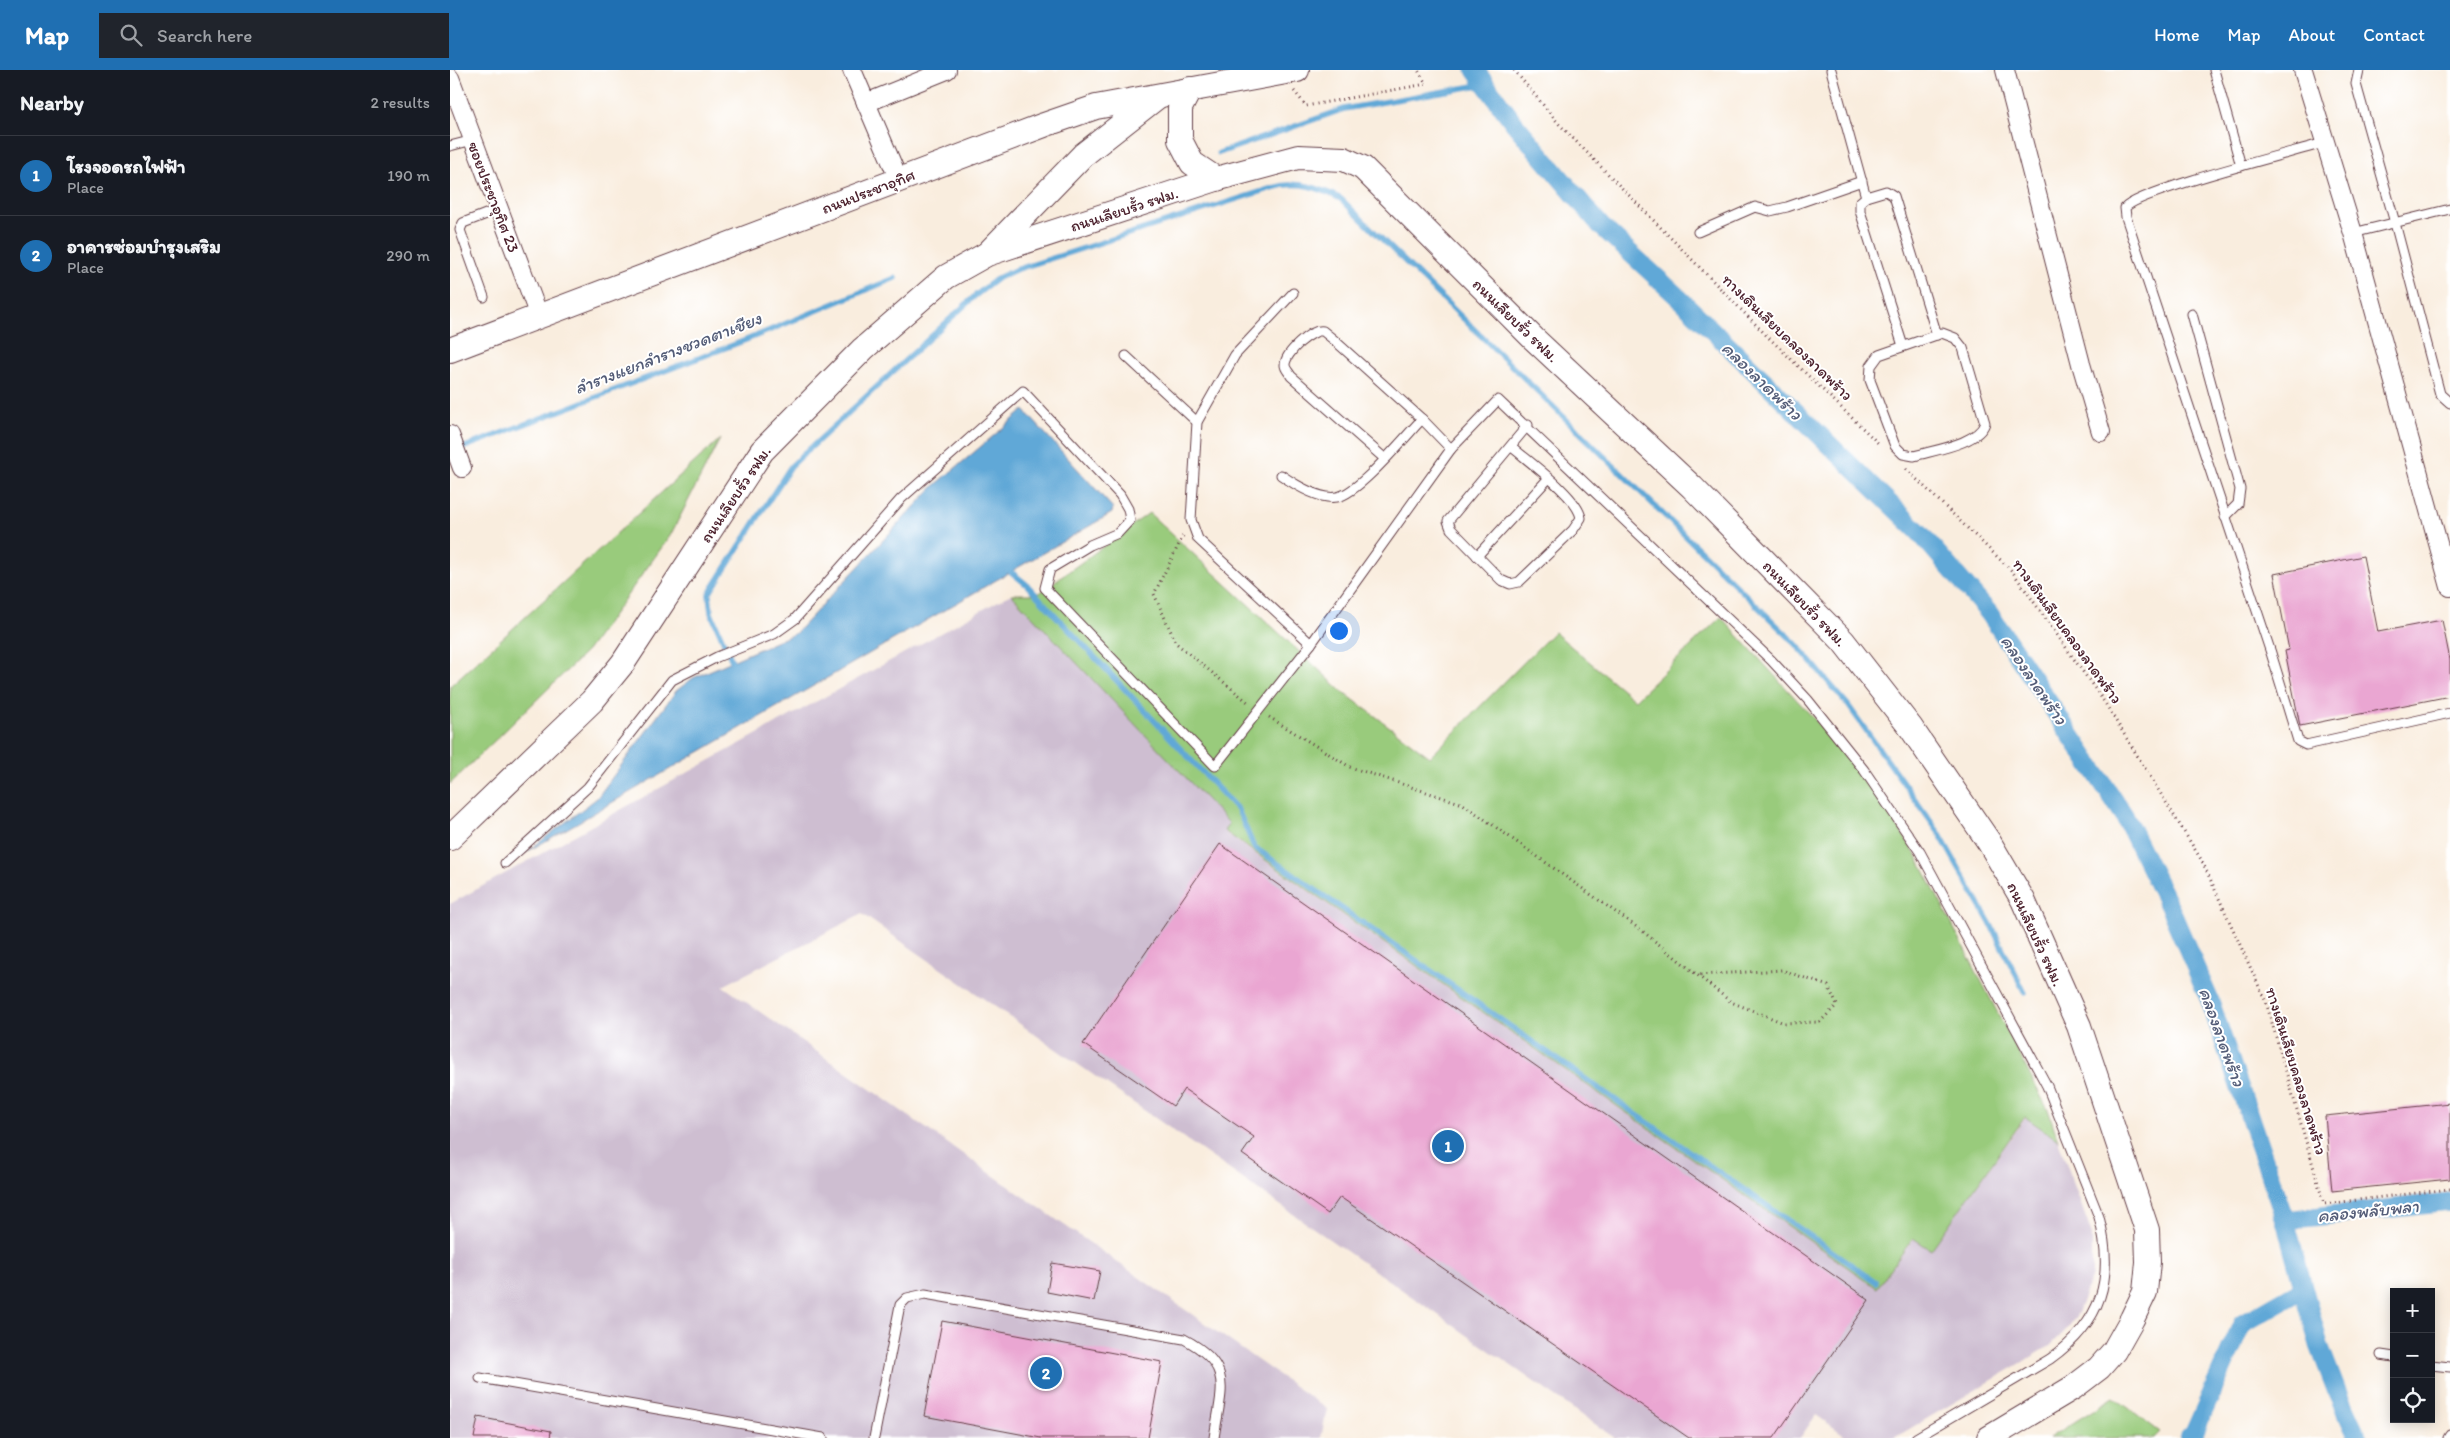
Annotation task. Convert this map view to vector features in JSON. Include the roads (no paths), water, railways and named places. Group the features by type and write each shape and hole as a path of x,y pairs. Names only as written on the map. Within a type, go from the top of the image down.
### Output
{"street":[{"path":"852,70 899,180"},
{"path":"866,103 947,70"},
{"path":"2005,70 2081,364 2101,432"},
{"path":"2303,70 2353,233 2450,587"},
{"name":"ถนนประชาอุทิศ","path":"450,350 1096,107 1288,72"},
{"name":"ซอยประชาอุทิศ 23","path":"450,78 539,316"},
{"path":"1190,89 1180,108 1180,140 1192,163 1216,179"},
{"path":"987,254 1083,154 1161,95"},
{"name":"ถนนเลียบรั้ว รฟม.","path":"450,838 592,700 623,664 762,451 863,349 946,277 987,254 1216,179 1298,157 1338,158 1363,168 1534,339 1692,487 1843,641 1911,728 1989,842 2023,900 2079,1026 2144,1222 2148,1262 2145,1292 2114,1351 2099,1368 2074,1387 1989,1438"}],"lane":[{"path":"1831,70 1866,197"},
{"path":"2214,70 2240,166"},
{"path":"2359,70 2356,84 2440,394 2450,403"},
{"path":"450,146 473,140"},
{"path":"2324,143 2157,191 2129,202 2125,208 2133,240 2155,301 2271,653 2298,741 2300,744 2306,744 2450,713"},
{"path":"1698,232 1755,207 1770,211 1787,207 1862,181"},
{"path":"1904,346 1860,211 1860,202 1866,197 1888,191 1894,196 1937,335"},
{"path":"484,297 460,230 463,224 499,209"},
{"path":"2353,233 2450,209"},
{"path":"1293,293 1235,355 1197,422 1191,520 1198,539 1311,644"},
{"path":"2192,314 2240,490 2238,504 2225,518"},
{"path":"1384,458 1291,376 1286,368 1286,361 1301,341 1313,332 1323,331 1422,419 1451,449"},
{"path":"1937,335 1949,335 1960,342 1985,423 1981,433 1972,438 1914,456 1903,454 1895,446 1870,380 1871,366 1879,355 1937,335"},
{"path":"1126,356 1197,422"},
{"path":"505,863 588,787 672,680 717,657 774,634 795,619 901,499 1023,391 1120,495 1128,509 1130,520 1118,533 1090,545 1050,569 1045,588 1215,766 1311,644 1451,449 1498,400 1528,426 1771,660 1808,700 1864,770 1920,852 2046,1086 2105,1239 2107,1260 2101,1297 2082,1332 2069,1346 2050,1360 1916,1438"},
{"path":"1281,475 1300,488 1329,497 1338,497 1358,486 1422,419"},
{"path":"1512,447 1548,479 1580,512 1581,518 1573,530 1519,582 1514,584 1501,580 1451,529 1448,520 1528,426"},
{"path":"1477,556 1548,479"},
{"path":"874,1438 900,1305 906,1298 915,1294 925,1294 1184,1339 1210,1355 1221,1374 1214,1438"},
{"path":"2381,1355 2390,1356"},
{"path":"2435,1365 2450,1367"},
{"path":"480,1378 823,1438"}],"water":[{"path":"1024,410 1113,508 1112,513 525,853 597,798 676,691 693,678 796,633 934,486"}],"waterway":[{"name":"คลองลาดพร้าว","path":"1475,70 1514,123 1601,226 1679,298 1919,532 1989,613 2124,815 2170,908 2210,1001 2285,1220 2319,1345 2337,1392 2358,1438"},
{"name":"ลำรางแยกลำรางชวดตาเชียง","path":"1219,153 1344,109 1485,84"},
{"path":"735,668 711,613 709,594 791,466 976,295 998,278 1015,270 1272,188 1291,185 1316,188 1341,199 1796,644 1848,705 1939,833 1990,923 2025,993"},
{"name":"ลำรางแยกลำรางชวดตาเชียง","path":"457,450 746,340 895,278"},
{"path":"1010,571 1026,584 1238,810 1254,847 1876,1282"},
{"name":"คลองพลับพลา","path":"2285,1220 2450,1202"},
{"path":"2189,1438 2194,1433 2242,1324 2303,1289"}],"place":[{"name":"โรงจอดรถไฟฟ้า","path":"1448,1146"},
{"name":"อาคารซ่อมบำรุงเสริม","path":"1046,1373"}]}
